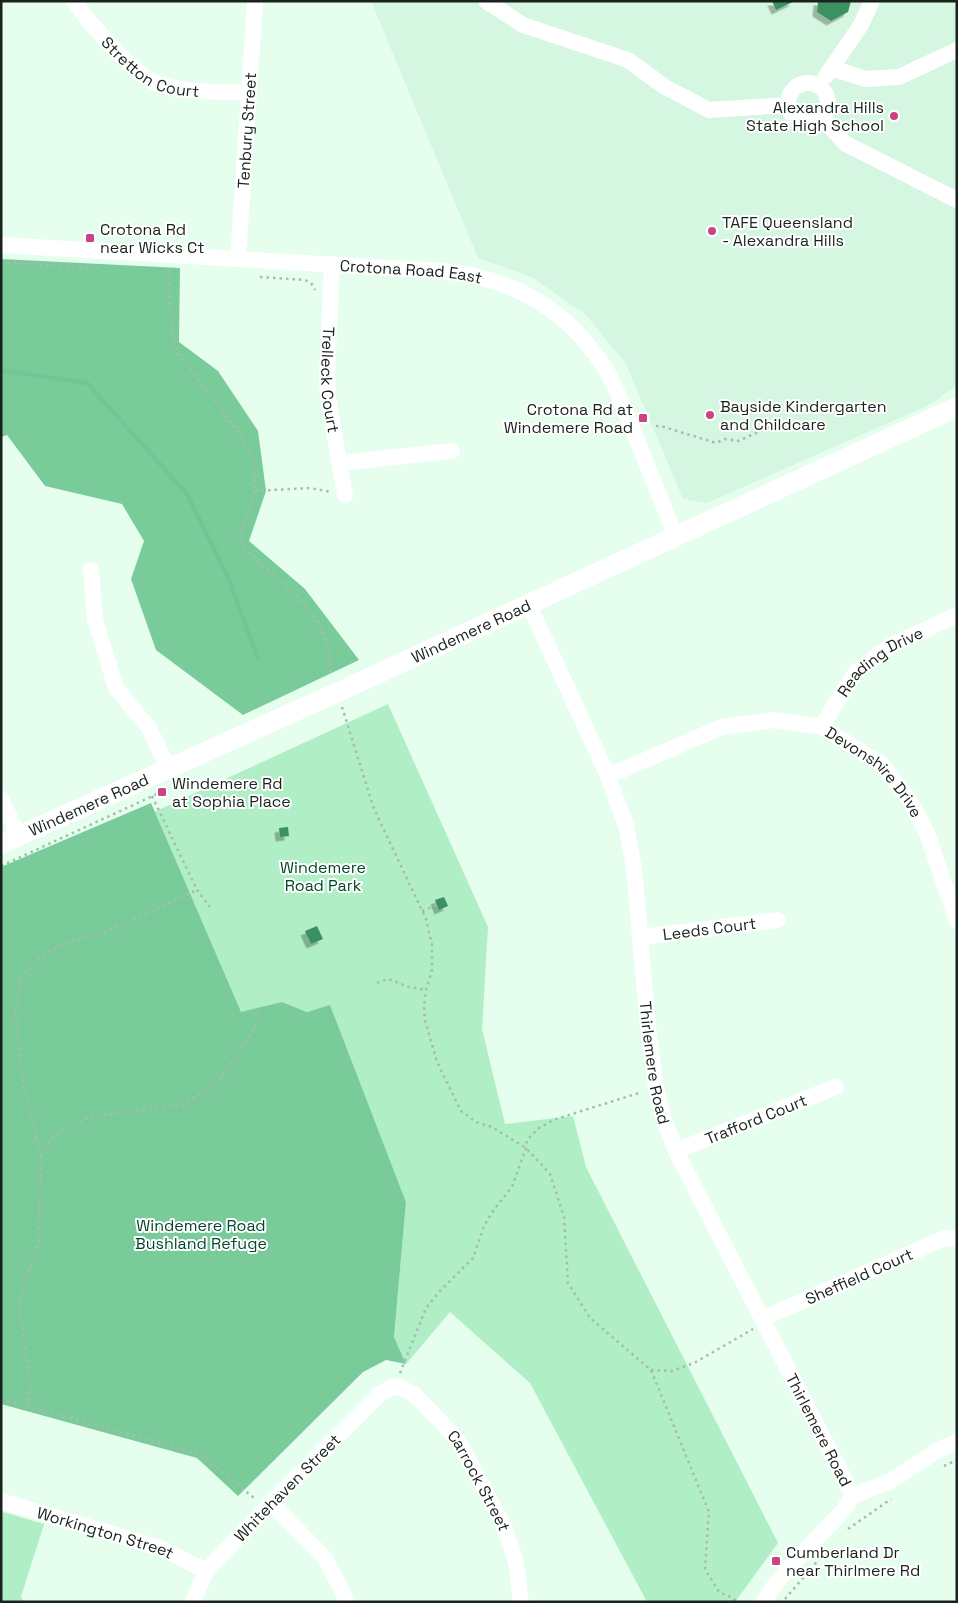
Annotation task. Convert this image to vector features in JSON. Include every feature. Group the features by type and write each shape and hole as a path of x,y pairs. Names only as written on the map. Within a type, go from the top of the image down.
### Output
{"main road":[{"name":"Windemere Road","path":"10,840 169,779 339,701 528,605 951,411"}],"street":[{"name":"Stretton Court","path":"74,1 102,35 135,70 148,80 178,89 248,93"},
{"name":"Tenbury Street","path":"238,259 255,1"},
{"path":"486,1 523,25 628,60 665,87 709,110 787,105"},
{"path":"820,86 861,25 872,1"},
{"path":"832,68 866,79 898,77 957,50"},
{"path":"809,82 820,86 825,91 828,99 828,106 822,118 812,123 797,121 790,113 787,105 788,98 797,86 809,82"},
{"path":"822,118 846,144 957,200"},
{"name":"Crotona Road East","path":"1,245 440,271 473,275 511,287 545,305 577,332 604,366 621,402 676,537"},
{"name":"Trelleck Court","path":"332,264 327,376 328,397 345,495"},
{"path":"340,463 452,451"},
{"path":"91,570 94,620 116,688 149,728 169,779"},
{"name":"Thirlemere Road","path":"528,605 608,776 626,826 634,868 648,1027 656,1088 664,1120 676,1151 853,1496"},
{"name":"Reading Drive","path":"822,727 856,672 890,646 957,615"},
{"name":"Devonshire Drive","path":"608,776 722,727 774,720 822,727 881,764 909,799 927,833 957,920"},
{"path":"1,799 10,840"},
{"name":"Leeds Court","path":"641,936 778,920"},
{"name":"Trafford Court","path":"676,1151 836,1087"},
{"name":"Sheffield Court","path":"762,1319 945,1238 957,1238"},
{"name":"Whitehaven Street","path":"193,1602 206,1571 381,1393 395,1386"},
{"name":"Carrock Street","path":"395,1386 416,1395 458,1440 504,1526 516,1562 521,1602"},
{"path":"763,1602 777,1582 842,1512 853,1496 889,1482 940,1449 957,1442"},
{"name":"Workington Street","path":"1,1502 163,1549 206,1571"},
{"path":"269,1505 325,1558 346,1602"}],"path":[{"path":"1,263 104,268"},
{"path":"178,271 168,270 172,337 177,352 240,434 253,460 255,490 240,536 240,542 243,548 299,600 310,613 324,636 329,650 329,664 339,701 374,809 422,911 432,945 432,970 426,990 425,1020 437,1062 461,1111 476,1122 492,1127 526,1148 550,1174 564,1217 568,1283 590,1318 651,1370 709,1512 705,1569 719,1592 733,1598 736,1602"},
{"path":"256,277 305,280 315,288 317,296 330,297"},
{"path":"656,426 716,443 725,439 738,441 783,421"},
{"path":"255,490 310,488 345,495"},
{"path":"1,866 169,779"},
{"path":"149,788 197,890 210,907"},
{"path":"27,1407 30,1386 19,1302 39,1239 41,1155 23,1083 15,1011 22,976 43,955 70,941 106,932 197,890"},
{"path":"422,911 436,905"},
{"path":"377,984 388,979 409,987 426,990"},
{"path":"41,1155 53,1137 89,1117 182,1105 216,1085 253,1030 260,1008"},
{"path":"395,1386 426,1308 473,1258 494,1208 512,1187 526,1148 526,1140 539,1128 553,1120 656,1088"},
{"path":"651,1370 672,1371 694,1363 754,1329 762,1319"},
{"path":"1,1400 200,1454 269,1505"},
{"path":"943,1466 957,1460"},
{"path":"842,1534 898,1494"},
{"path":"783,1602 824,1554"}],"shaded area":[{"name":"TAFE Queensland - Alexandra Hills","path":"371,1 957,1 957,385 931,404 707,503 683,499 626,364 586,315 532,277 478,258"}],"green space":[{"path":"1,259 180,268 179,342 218,371 258,431 266,491 249,541 305,589 359,660 243,715 156,650 131,579 144,541 122,504 45,486 7,435 1,437"},
{"name":"Windemere Road Park","path":"388,704 488,927 482,1029 505,1124 573,1116 586,1167 778,1543 735,1602 647,1602 530,1383 450,1312 406,1364 394,1337 406,1202 330,1006 307,1012 282,1002 241,1013 154,812"},
{"name":"Windemere Road Bushland Refuge","path":"151,803 241,1012 282,1002 307,1012 330,1005 406,1202 394,1337 406,1364 386,1360 363,1372 238,1496 197,1458 1,1404 1,867"},
{"path":"3,1512 44,1524 21,1597 24,1602 1,1602 1,1519"}],"building":[{"path":"772,1 795,1 776,10"},
{"path":"818,1 851,1 848,12 831,21 817,12"},
{"path":"288,827 289,836 280,837 279,828"},
{"path":"444,897 448,906 439,910 435,900"},
{"path":"317,926 323,939 311,944 305,931"}],"waterway":[{"path":"1,370 87,383 187,494 228,577 258,659"}],"place":[{"name":"Alexandra Hills State High School","path":"894,116"},
{"name":"TAFE Queensland - Alexandra Hills","path":"712,231"},
{"name":"Crotona Rd near Wicks Ct","path":"90,238"},
{"name":"Bayside Kindergarten and Childcare","path":"710,415"},
{"name":"Crotona Rd at Windemere Road","path":"643,418"},
{"name":"Windemere Rd at Sophia Place","path":"162,792"},
{"name":"Cumberland Dr near Thirlmere Rd","path":"776,1561"}]}
